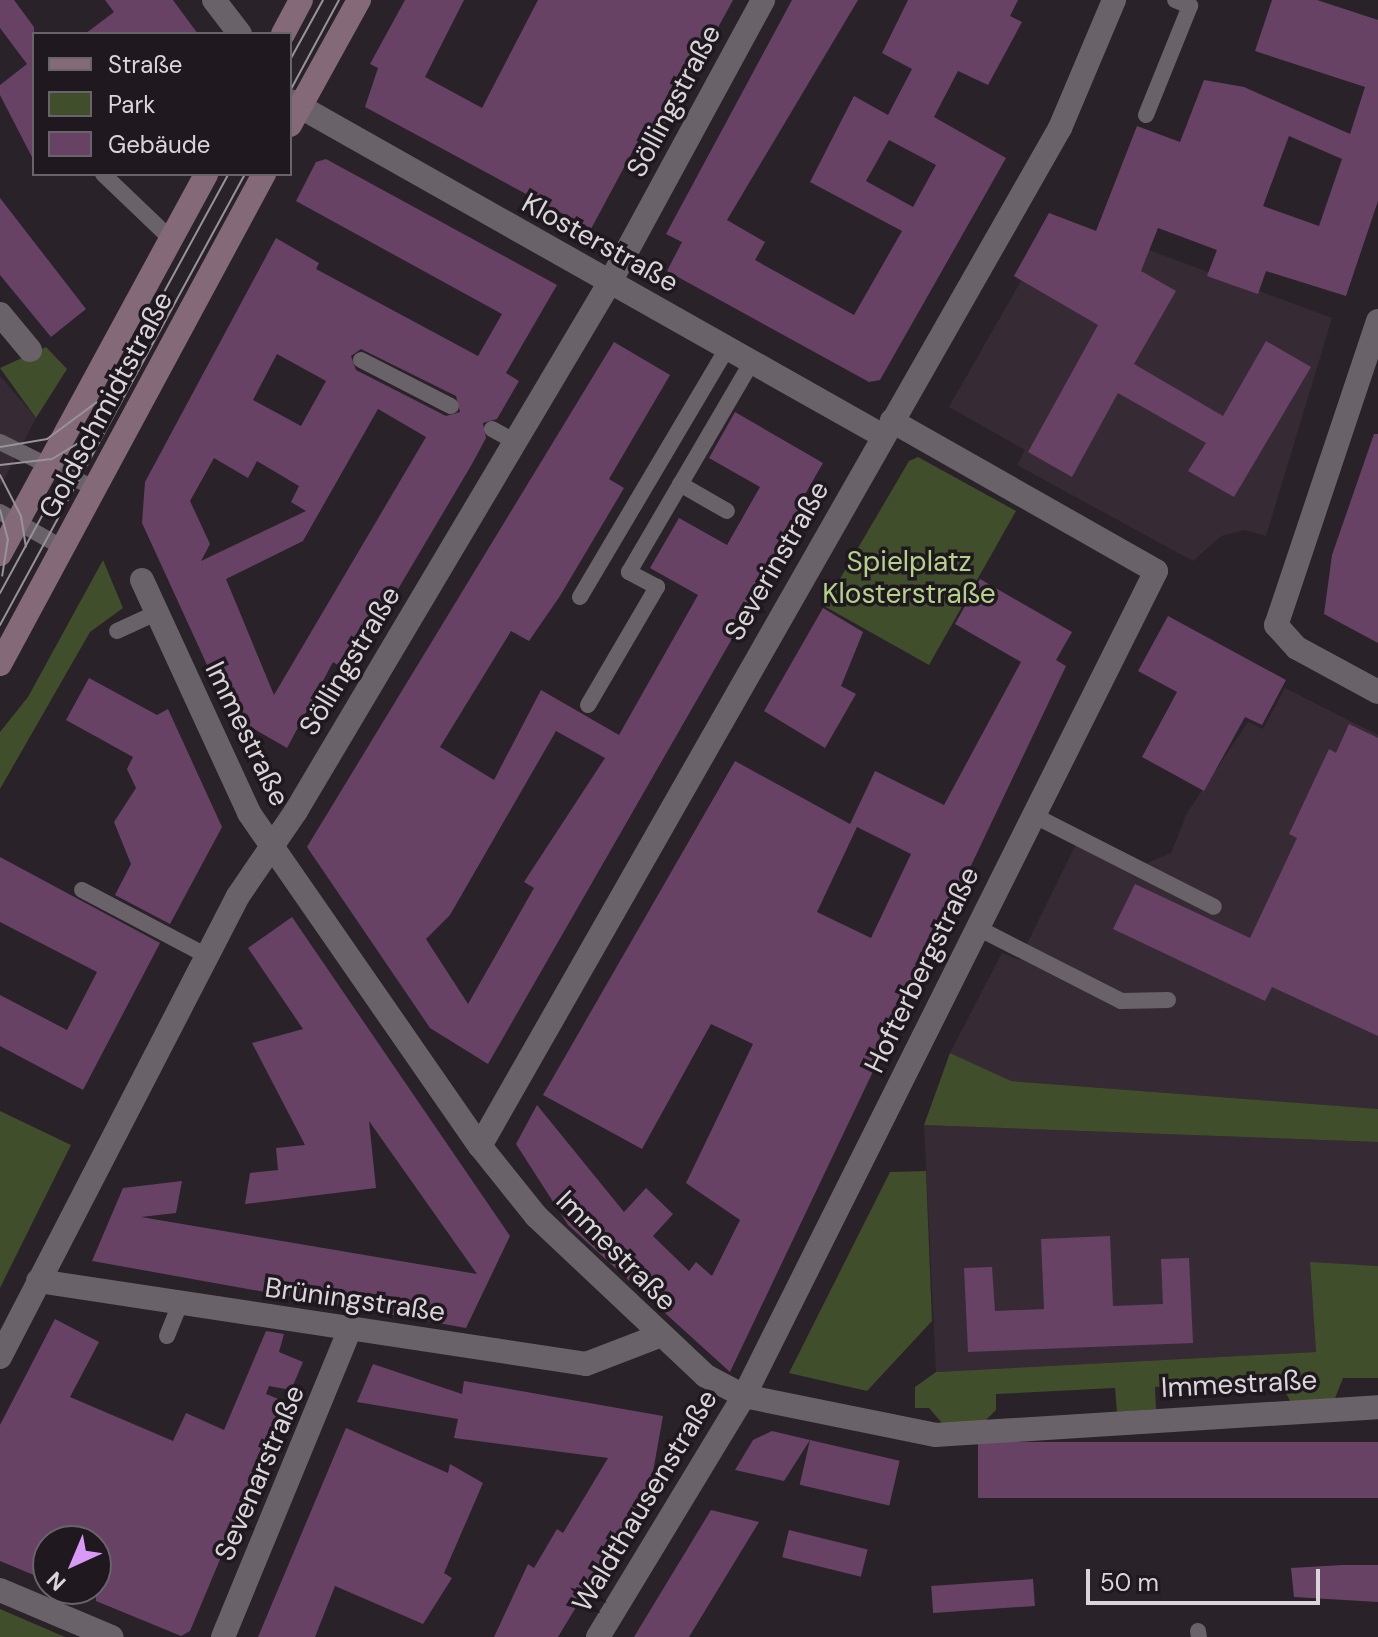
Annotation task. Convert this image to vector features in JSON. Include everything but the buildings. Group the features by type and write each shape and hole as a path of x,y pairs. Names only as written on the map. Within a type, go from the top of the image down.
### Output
{"main road":[{"path":"284,32 301,0"},
{"path":"293,112 359,0"},
{"name":"Goldschmidtstraße","path":"0,554 8,517 49,465 205,176"},
{"name":"Goldschmidtstraße","path":"0,664 263,176"}],"street":[{"path":"214,0 238,32"},
{"name":"Söllingstraße","path":"0,1357 207,956 270,845 610,282 763,0"},
{"name":"Severinstraße","path":"480,1146 1060,128 1114,0"},
{"name":"Klosterstraße","path":"293,112 728,347 1156,571"},
{"path":"2,321 30,350"},
{"path":"1378,321 1276,625 1297,648 1378,692"},
{"name":"Hofterbergstraße","path":"744,1396 1031,814 1156,571"},
{"name":"Immestraße","path":"142,580 235,787 270,845 480,1146 536,1216 659,1336 744,1396 935,1435 1378,1407"},
{"name":"Brüningstraße","path":"38,1281 349,1331 586,1364 659,1336"},
{"name":"Sevenarstraße","path":"223,1637 349,1331"},
{"name":"Waldthausenstraße","path":"598,1637 744,1396"},
{"path":"0,1590 111,1637"}],"lane":[{"path":"1146,115 1190,6 1175,0"},
{"path":"105,176 171,239"},
{"path":"580,597 728,347"},
{"path":"361,360 451,406"},
{"path":"588,705 657,587 629,572 753,360"},
{"path":"492,429 515,442"},
{"path":"0,442 96,489"},
{"path":"680,484 727,511"},
{"path":"8,517 63,548"},
{"path":"117,631 156,613"},
{"path":"1031,814 1214,907"},
{"path":"82,890 207,956"},
{"path":"976,927 1121,1001 1168,1000"},
{"path":"167,1336 180,1303"}],"shaded area":[{"path":"1049,213 1332,318 1266,536 1245,530 1221,536 1193,561 1017,465 1025,450 949,407 1021,281 1014,276"},
{"path":"0,376 36,418 0,487"},
{"path":"1285,688 1378,735 1378,1109 1010,1081 950,1053 1002,953 1019,960 1082,832 1145,864 1171,853 1187,813 1248,722 1263,729"},
{"path":"924,1125 1378,1142 1378,1266 1310,1263 1316,1352 936,1372"}],"green space":[{"path":"46,347 67,369 36,418 0,368"},
{"name":"Spielplatz Klosterstraße","path":"918,457 1016,511 929,665 824,606 909,461"},
{"path":"103,560 123,608 90,632 0,789 0,732 28,697"},
{"path":"950,1053 1011,1081 1378,1109 1378,1142 924,1125"},
{"path":"0,1111 71,1145 0,1288"},
{"path":"926,1171 932,1321 867,1391 789,1373 890,1172"},
{"path":"1310,1262 1378,1266 1378,1378 1343,1378 1334,1401 1291,1403 1280,1381 1155,1387 1156,1409 1117,1412 1115,1388 996,1394 996,1410 985,1421 942,1423 929,1408 915,1408 915,1387 936,1372 1316,1352"},
{"path":"0,1609 65,1637 0,1637"}],"tram line":[{"path":"292,56 323,0"},
{"path":"292,87 339,0"},
{"path":"0,593 227,176"},
{"path":"0,625 244,176"},
{"path":"0,447 47,439 97,402"},
{"path":"0,465 52,459 82,441"},
{"path":"0,475 21,516 26,547"},
{"path":"0,510 8,539 2,576"}]}
